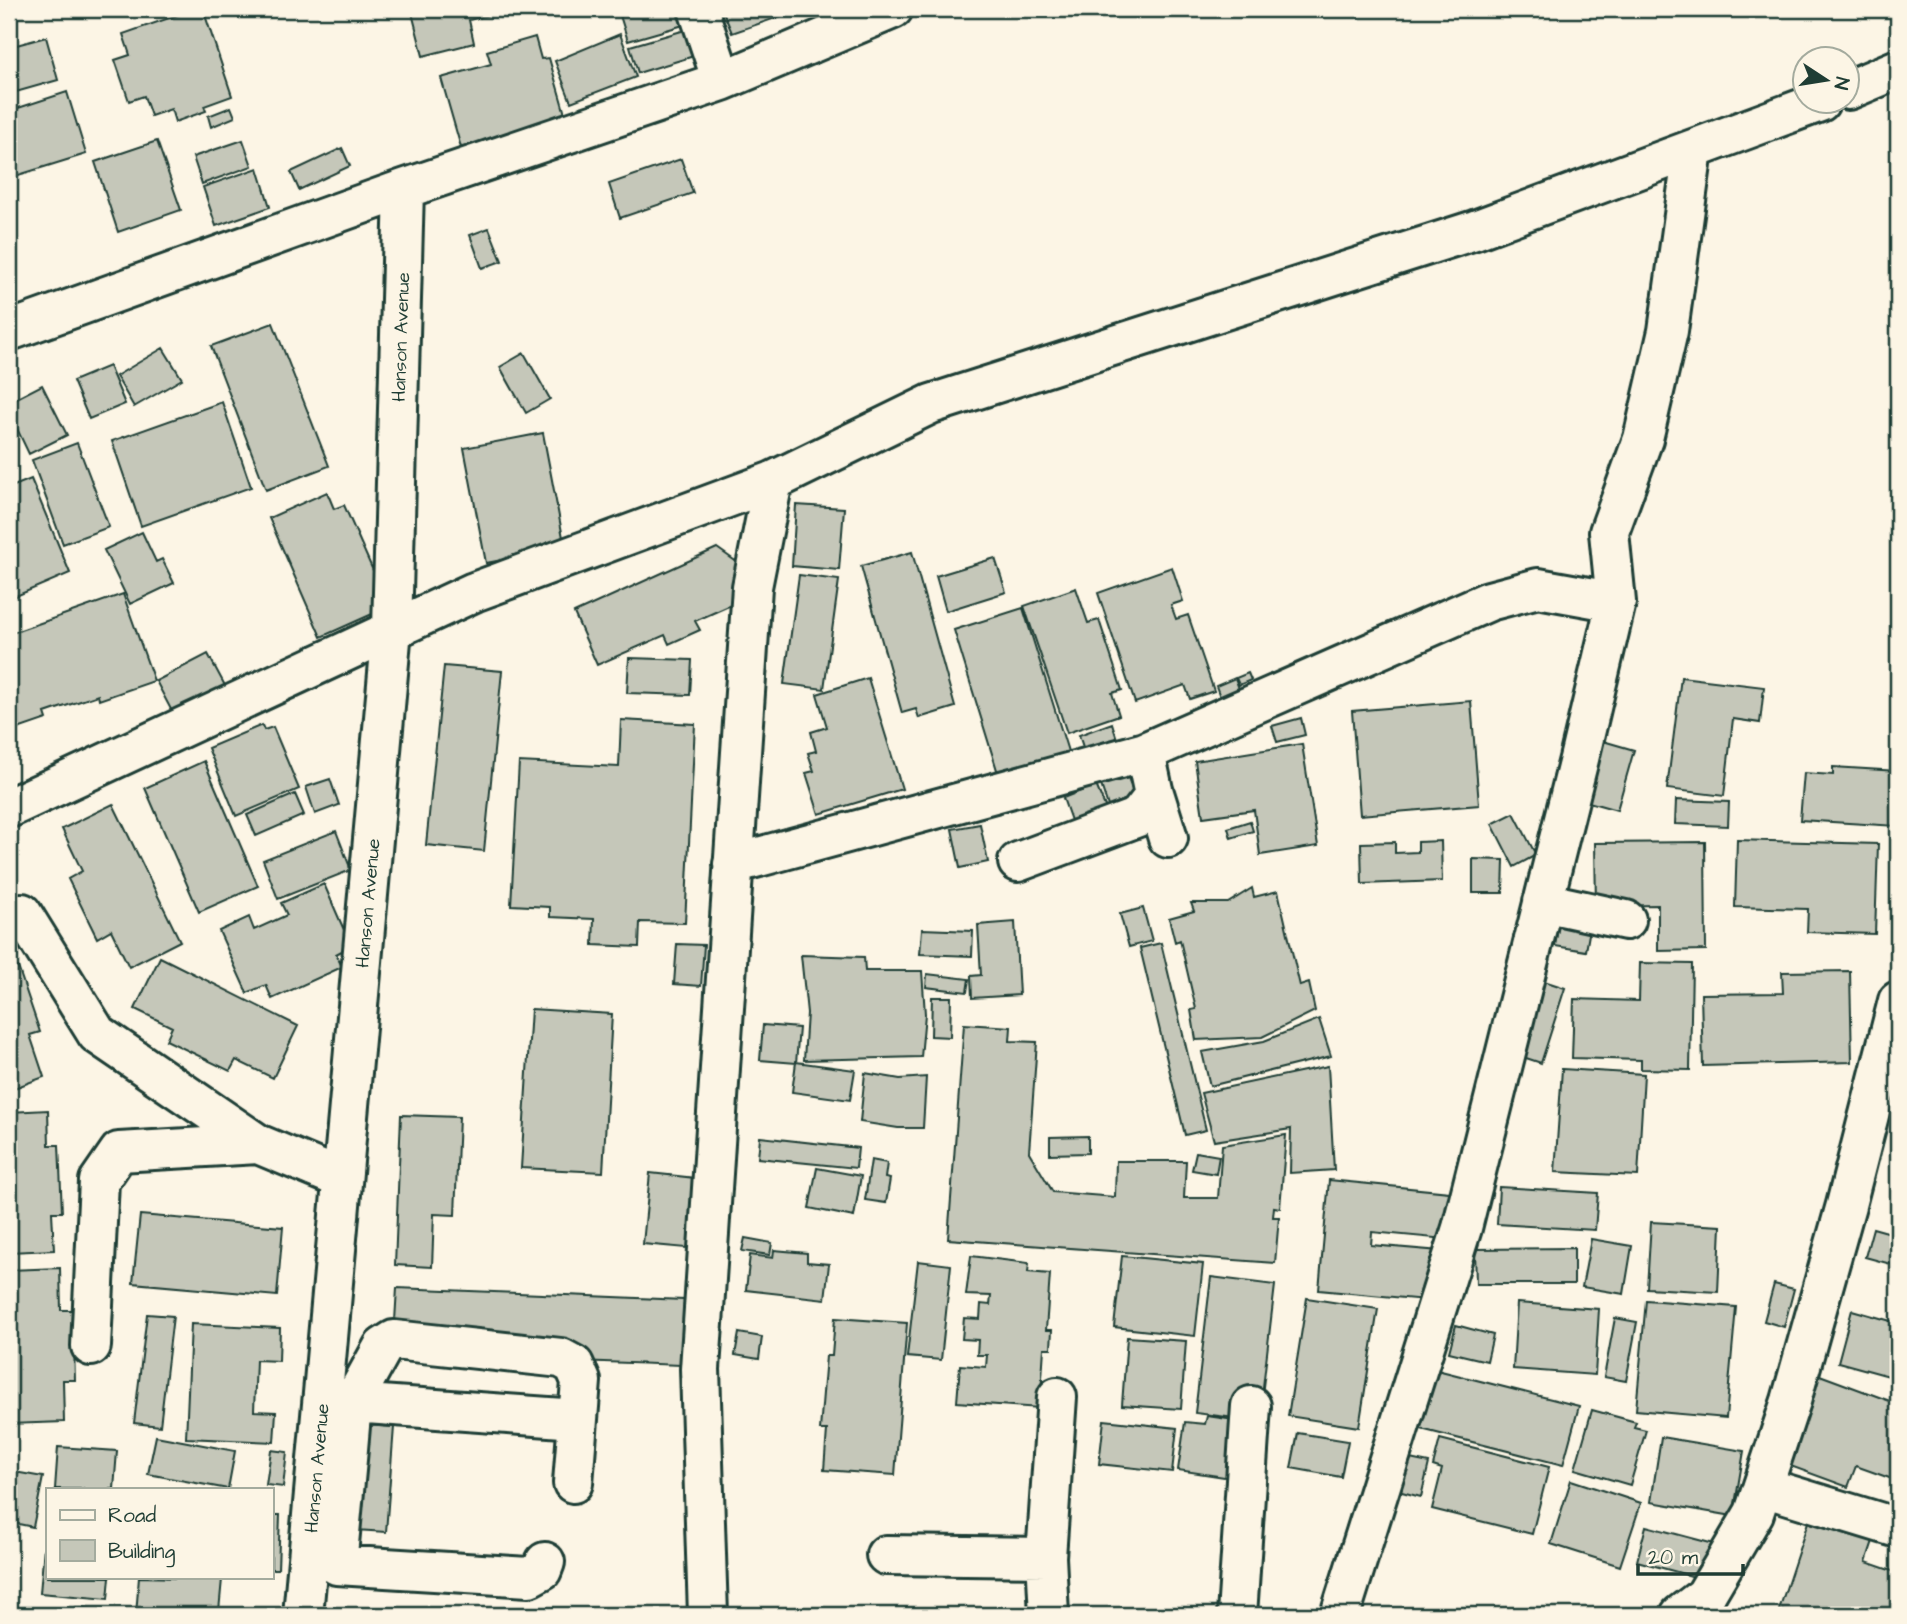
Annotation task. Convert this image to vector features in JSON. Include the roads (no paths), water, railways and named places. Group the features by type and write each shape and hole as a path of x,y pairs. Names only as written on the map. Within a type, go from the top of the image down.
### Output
{"street":[{"path":"698,9 722,80"},
{"path":"9,331 404,189 722,80 893,9"},
{"path":"1862,84 1898,69"},
{"path":"9,808 474,592 773,481 931,404 1475,230 1792,113"},
{"path":"1340,1615 1462,1228 1616,603 1609,532 1643,439 1668,331 1693,150"},
{"name":"Hanson Avenue","path":"303,1615 333,1450 342,1179 392,629 404,189"},
{"path":"708,1615 700,1369 752,587 773,481"},
{"path":"733,864 1145,752 1489,601 1538,588 1616,603"},
{"path":"1145,752 1168,838"},
{"path":"1018,862 1138,817 1152,799 1153,790"},
{"path":"1543,902 1626,920"},
{"path":"22,912 97,1034 258,1144 342,1179"},
{"path":"1680,1615 1704,1595 1754,1513 1794,1388 1898,1001"},
{"path":"91,1346 99,1181 119,1152 258,1144"},
{"path":"545,1562 542,1570 529,1577 337,1565 333,1450 352,1403 383,1347 394,1340 561,1358 574,1365 581,1381 573,1483"},
{"path":"1049,1615 1046,1557 1056,1397"},
{"path":"352,1403 577,1419"},
{"path":"1237,1615 1251,1406"},
{"path":"1773,1490 1898,1528"},
{"path":"886,1555 1046,1557"}]}
